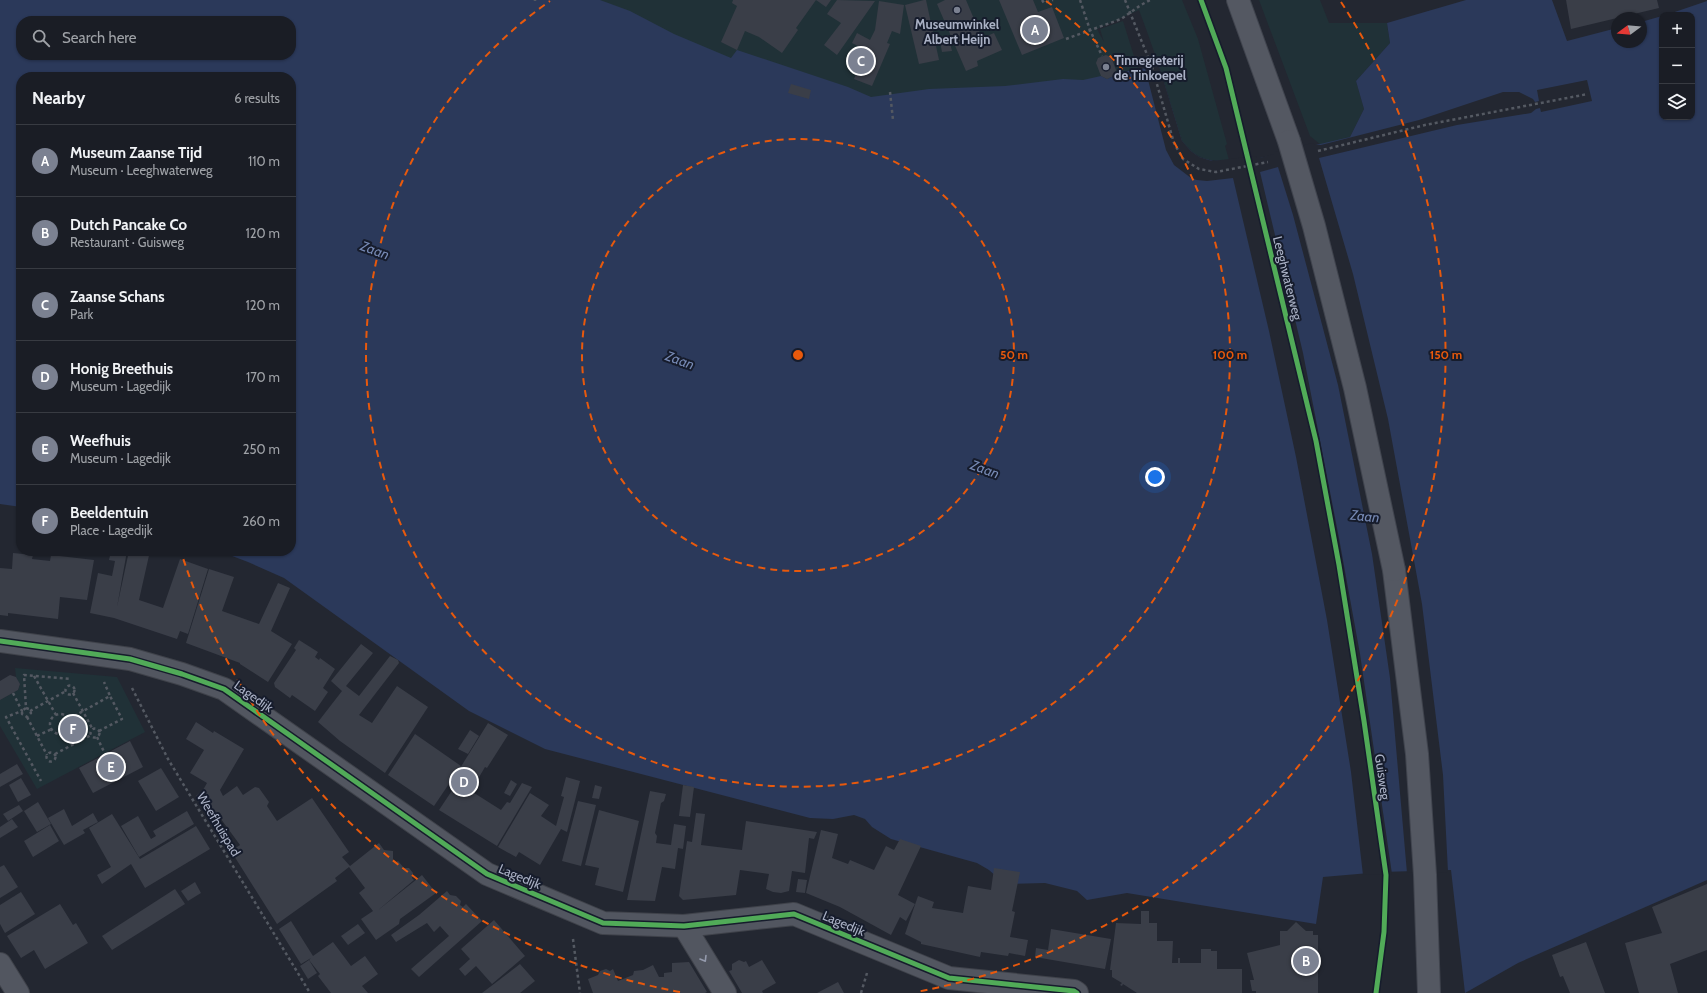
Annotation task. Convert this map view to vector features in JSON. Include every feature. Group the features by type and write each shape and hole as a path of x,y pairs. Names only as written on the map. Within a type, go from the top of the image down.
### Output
{"main road":[{"path":"1238,0 1289,141 1314,226 1355,388 1394,570 1417,754 1429,993"}],"street":[{"name":"Lagedijk","path":"0,641 130,659 224,688 487,874 603,923 684,926 794,914 949,978 1074,991 1077,993"},
{"path":"684,926 725,993"},
{"path":"0,964 18,993"}],"path":[{"path":"1042,0 1044,3 1053,0"},
{"path":"1080,0 1090,30 1102,56"},
{"path":"1124,0 1152,67 1174,143 1183,159 1199,169 1216,172 1271,161"},
{"path":"1066,39 1121,20 1130,12 1150,0"},
{"path":"890,92 893,120"},
{"path":"1317,151 1425,125 1588,94"},
{"path":"1248,158 1252,173"},
{"path":"26,708 24,675 73,680"},
{"path":"34,676 56,715"},
{"path":"96,681 104,682 122,719 99,732 97,737 105,754"},
{"path":"27,717 30,714 30,710 66,691 67,687 71,686 75,689 73,693 93,730 91,735 55,754 51,752 48,755"},
{"path":"66,691 69,694 73,693"},
{"path":"13,693 23,715 27,717 48,755 48,759 50,761 54,760 55,754"},
{"path":"69,719 110,696"},
{"path":"26,708 30,710"},
{"path":"26,708 6,717 41,781"},
{"path":"56,715 63,715 69,719 69,728 65,733 56,733 52,729 51,720 56,715"},
{"path":"37,736 52,729"},
{"path":"93,730 96,729 99,732"},
{"path":"91,735 92,737 97,737"},
{"path":"569,909 580,993"}],"shaded area":[{"path":"429,0 1182,0 1198,39 1227,144 1225,146 1229,160 1216,161 1197,156 1183,142 1139,10 1097,29 1104,42 1100,29 1123,21 1138,69 1126,71 1130,93 880,154"},
{"path":"1259,0 1320,0 1329,23 1388,23 1390,43 1356,81 1364,109 1350,137 1321,145 1310,136"},
{"path":"15,668 117,677 145,732 37,789 0,726 0,700 18,690 20,684 16,677"}],"water":[{"name":"Zaan","path":"0,0 600,0 630,11 674,34 731,58 737,50 848,87 871,97 929,89 1005,86 1063,79 1083,80 1101,76 1107,79 1114,76 1115,73 1159,66 1182,141 1199,157 1213,161 1260,158 1350,137 1364,109 1356,81 1390,43 1387,23 1466,0 1552,0 1567,41 1611,30 1611,48 1647,48 1647,20 1659,17 1659,120 1695,120 1695,12 1675,12 1707,1 1707,880 1518,963 1465,993 1451,870 1381,872 1323,877 1316,924 1127,893 1087,900 1077,891 1045,883 1005,884 989,870 977,863 891,839 872,827 865,819 854,815 833,819 810,818 545,749 469,711 284,578 232,556 296,556 296,72 16,72 16,506 0,504"}],"pier":[{"path":"1159,66 1182,141 1199,157 1212,161 1256,156 1257,158 1260,158 1274,154 1274,152 1313,143 1315,145 1321,145 1419,120 1503,92 1519,92 1533,99 1535,102 1539,101 1537,90 1587,80 1592,101 1541,112 1540,108 1531,113 1457,125 1319,158 1353,274 1388,419 1422,604 1443,775 1448,872 1407,873 1390,678 1372,554 1338,385 1293,215 1278,167 1260,172 1303,353 1339,538 1360,654 1392,874 1363,875 1351,772 1327,620 1296,457 1269,331 1233,178 1207,181 1197,180 1191,178 1174,165 1166,150 1145,68"}],"building":[{"path":"733,0 816,0 796,28 798,30 782,53 759,37 745,31 737,50 721,42 737,6 732,3"},
{"path":"816,0 831,0 826,7"},
{"path":"837,0 875,1 837,55 824,45 841,23 827,14"},
{"path":"926,0 939,60 919,64 905,5"},
{"path":"945,0 966,0 982,38 994,33 1002,50 977,61 978,66 966,71 937,4"},
{"path":"999,0 1033,0 1038,12 1052,7 1064,38 1022,55"},
{"path":"1566,0 1657,0 1659,8 1642,12 1611,12 1611,19 1571,29"},
{"path":"879,1 904,5 900,34 892,31 887,43 890,44 872,86 854,79 866,50 852,43 857,33 870,40 875,30"},
{"path":"948,35 952,51 942,52 939,37"},
{"name":"Tinnegieterij de Tinkoepel","path":"1106,55 1111,57 1116,70 1114,76 1107,79 1101,76 1096,63 1098,58"},
{"path":"791,84 811,90 809,99 788,93"},
{"path":"13,553 16,553 16,556 33,556 32,559 50,561 51,556 94,560 87,600 60,597 58,619 8,613 8,616 0,615 0,568 12,569"},
{"path":"110,556 126,556 117,607 128,556 149,556 139,600 163,608 180,559 208,569 188,634 180,631 177,639 114,618 90,613 98,573 112,576 115,561 109,560"},
{"path":"209,569 234,577 222,611 259,624 278,583 290,588 271,631 292,644 268,682 240,663 186,643"},
{"path":"299,640 318,652 315,657 319,660 320,658 335,669 323,688 328,692 315,711 292,695 290,698 275,687 274,683 296,650 294,648"},
{"path":"361,644 373,653 346,686 359,696 390,656 398,660 399,663 359,715 372,723 397,686 428,707 385,773 340,741 318,722 342,691 331,681"},
{"path":"10,675 16,677 20,684 18,690 0,700 0,681"},
{"path":"196,722 213,733 214,731 244,749 220,790 223,796 237,786 243,795 255,787 259,788 269,802 267,806 277,821 312,798 349,852 342,857 350,866 379,843 384,850 393,851 393,860 395,863 398,861 404,868 409,868 413,873 412,878 414,880 377,911 422,875 436,893 400,919 399,924 376,940 361,919 373,911 359,893 365,888 349,867 335,878 337,881 277,924 231,851 240,845 218,815 214,816 208,807 205,809 196,796 203,790 207,783 190,773 204,750 186,739"},
{"path":"488,723 508,735 487,768 485,767 471,791 501,810 507,802 510,803 522,783 532,787 497,846 439,810 453,789 449,786"},
{"path":"470,730 479,736 468,754 458,749"},
{"path":"415,734 461,766 434,806 388,775"},
{"path":"130,741 143,767 93,793 79,768"},
{"path":"17,764 23,774 0,787 0,774"},
{"path":"161,768 179,797 156,811 138,781"},
{"path":"566,777 580,781 567,832 561,829 540,865 519,852 516,857 498,847 530,793 549,805 541,816 556,826 564,797 561,796"},
{"path":"21,778 31,795 18,802 9,785"},
{"path":"511,780 517,784 510,796 504,793"},
{"path":"595,785 602,787 599,799 592,798"},
{"path":"683,785 694,787 690,817 679,816"},
{"path":"650,791 666,794 664,801 661,803 655,833 657,836 656,843 671,845 674,824 686,826 683,849 678,848 675,869 662,867 655,901 627,900"},
{"path":"578,801 596,805 581,866 562,861"},
{"path":"38,802 51,824 37,832 24,811"},
{"path":"19,805 23,811 8,821 3,814"},
{"path":"64,809 72,826 93,813 98,822 83,830 85,833 64,845 48,818"},
{"path":"599,810 639,821 623,892 595,885 599,868 585,865"},
{"path":"187,811 194,824 139,857 121,826 138,816 151,839 156,836 153,831"},
{"path":"696,813 705,814 701,845 742,850 746,821 817,832 814,839 809,838 805,873 792,871 789,891 781,893 766,889 769,874 740,870 736,895 683,900 679,896 687,841 692,842"},
{"path":"112,814 140,859 196,826 210,849 145,888 131,864 102,884 97,875 111,867 89,828"},
{"path":"12,819 18,827 0,838 0,827"},
{"path":"50,825 59,841 33,857 24,841"},
{"path":"821,830 838,834 832,858 848,864 850,860 874,870 886,846 894,850 900,839 921,846 898,895 915,904 906,921 900,917 891,935 840,907 806,893"},
{"path":"4,865 18,887 0,898 0,867"},
{"path":"994,868 1020,872 1012,911 1015,912 1010,937 1028,940 1025,956 1009,953 1008,956 981,952 980,957 921,944 921,942 905,934 918,896 934,902 932,908 963,913 968,886 991,890"},
{"path":"798,879 807,880 805,893 796,892"},
{"path":"195,882 201,893 188,901 181,891"},
{"path":"1707,884 1707,950 1670,964 1678,993 1639,993 1625,943 1662,933 1652,907"},
{"path":"175,889 185,904 112,950 102,936"},
{"path":"447,891 450,895 456,896 461,901 460,905 463,907 466,904 482,921 419,977 411,969 449,936 440,926 434,932 427,923 396,942 391,935 419,915"},
{"path":"21,892 35,914 5,933 0,924 0,905"},
{"path":"60,904 73,925 76,923 88,943 45,969 34,950 21,958 7,936"},
{"path":"1141,911 1149,911 1149,923 1157,923 1157,941 1173,941 1172,963 1178,963 1178,958 1180,958 1180,963 1201,963 1201,949 1211,949 1211,951 1217,951 1217,969 1242,969 1242,993 1137,993 1123,984 1122,986 1120,985 1122,983 1112,977 1112,970 1110,970 1116,923 1141,924"},
{"path":"494,920 525,956 492,984 476,966 465,976 459,969 470,959 461,949"},
{"path":"291,921 313,956 333,942 351,966 365,956 378,974 362,986 368,993 331,993 318,976 320,974 309,960 311,958 301,964 279,929"},
{"path":"1296,922 1306,931 1313,931 1313,935 1318,935 1318,993 1256,993 1256,991 1252,991 1250,980 1254,980 1247,953 1280,945 1280,931 1287,931"},
{"path":"358,924 365,933 348,945 341,936"},
{"path":"1051,929 1111,939 1105,969 1035,957 1036,948 1048,950"},
{"path":"1586,942 1605,993 1570,993 1563,976 1560,977 1552,955"},
{"path":"309,960 317,973 308,979 300,966"},
{"path":"739,960 744,962 746,961 749,967 762,960 776,983 762,991 763,993 742,993 729,971 732,970 732,964"},
{"path":"689,962 707,992 593,993 588,979 598,975 600,971 606,969 610,971 613,969 618,981 633,975 634,971 643,970 653,965 659,977 664,977 664,973 672,972 672,963"},
{"path":"520,964 535,981 520,993 482,993"},
{"path":"838,982 844,993 817,993"}],"cycle path":[{"name":"Leeghwaterweg","path":"1201,0 1226,68 1316,441 1339,565 1364,721 1386,875 1384,932 1376,993"},
{"path":"0,641 130,659 182,674 224,689 487,874 603,923 684,926 794,914 949,978 1074,991 1077,993"}],"place":[{"name":"Museumwinkel Albert Heijn","path":"957,10"},
{"name":"Museum Zaanse Tijd","path":"1035,30"},
{"name":"Zaanse Schans","path":"861,61"},
{"name":"Tinnegieterij de Tinkoepel","path":"1106,67"},
{"name":"Beeldentuin","path":"73,729"},
{"name":"Weefhuis","path":"111,767"},
{"name":"Honig Breethuis","path":"464,782"},
{"name":"Dutch Pancake Co","path":"1306,961"}]}
